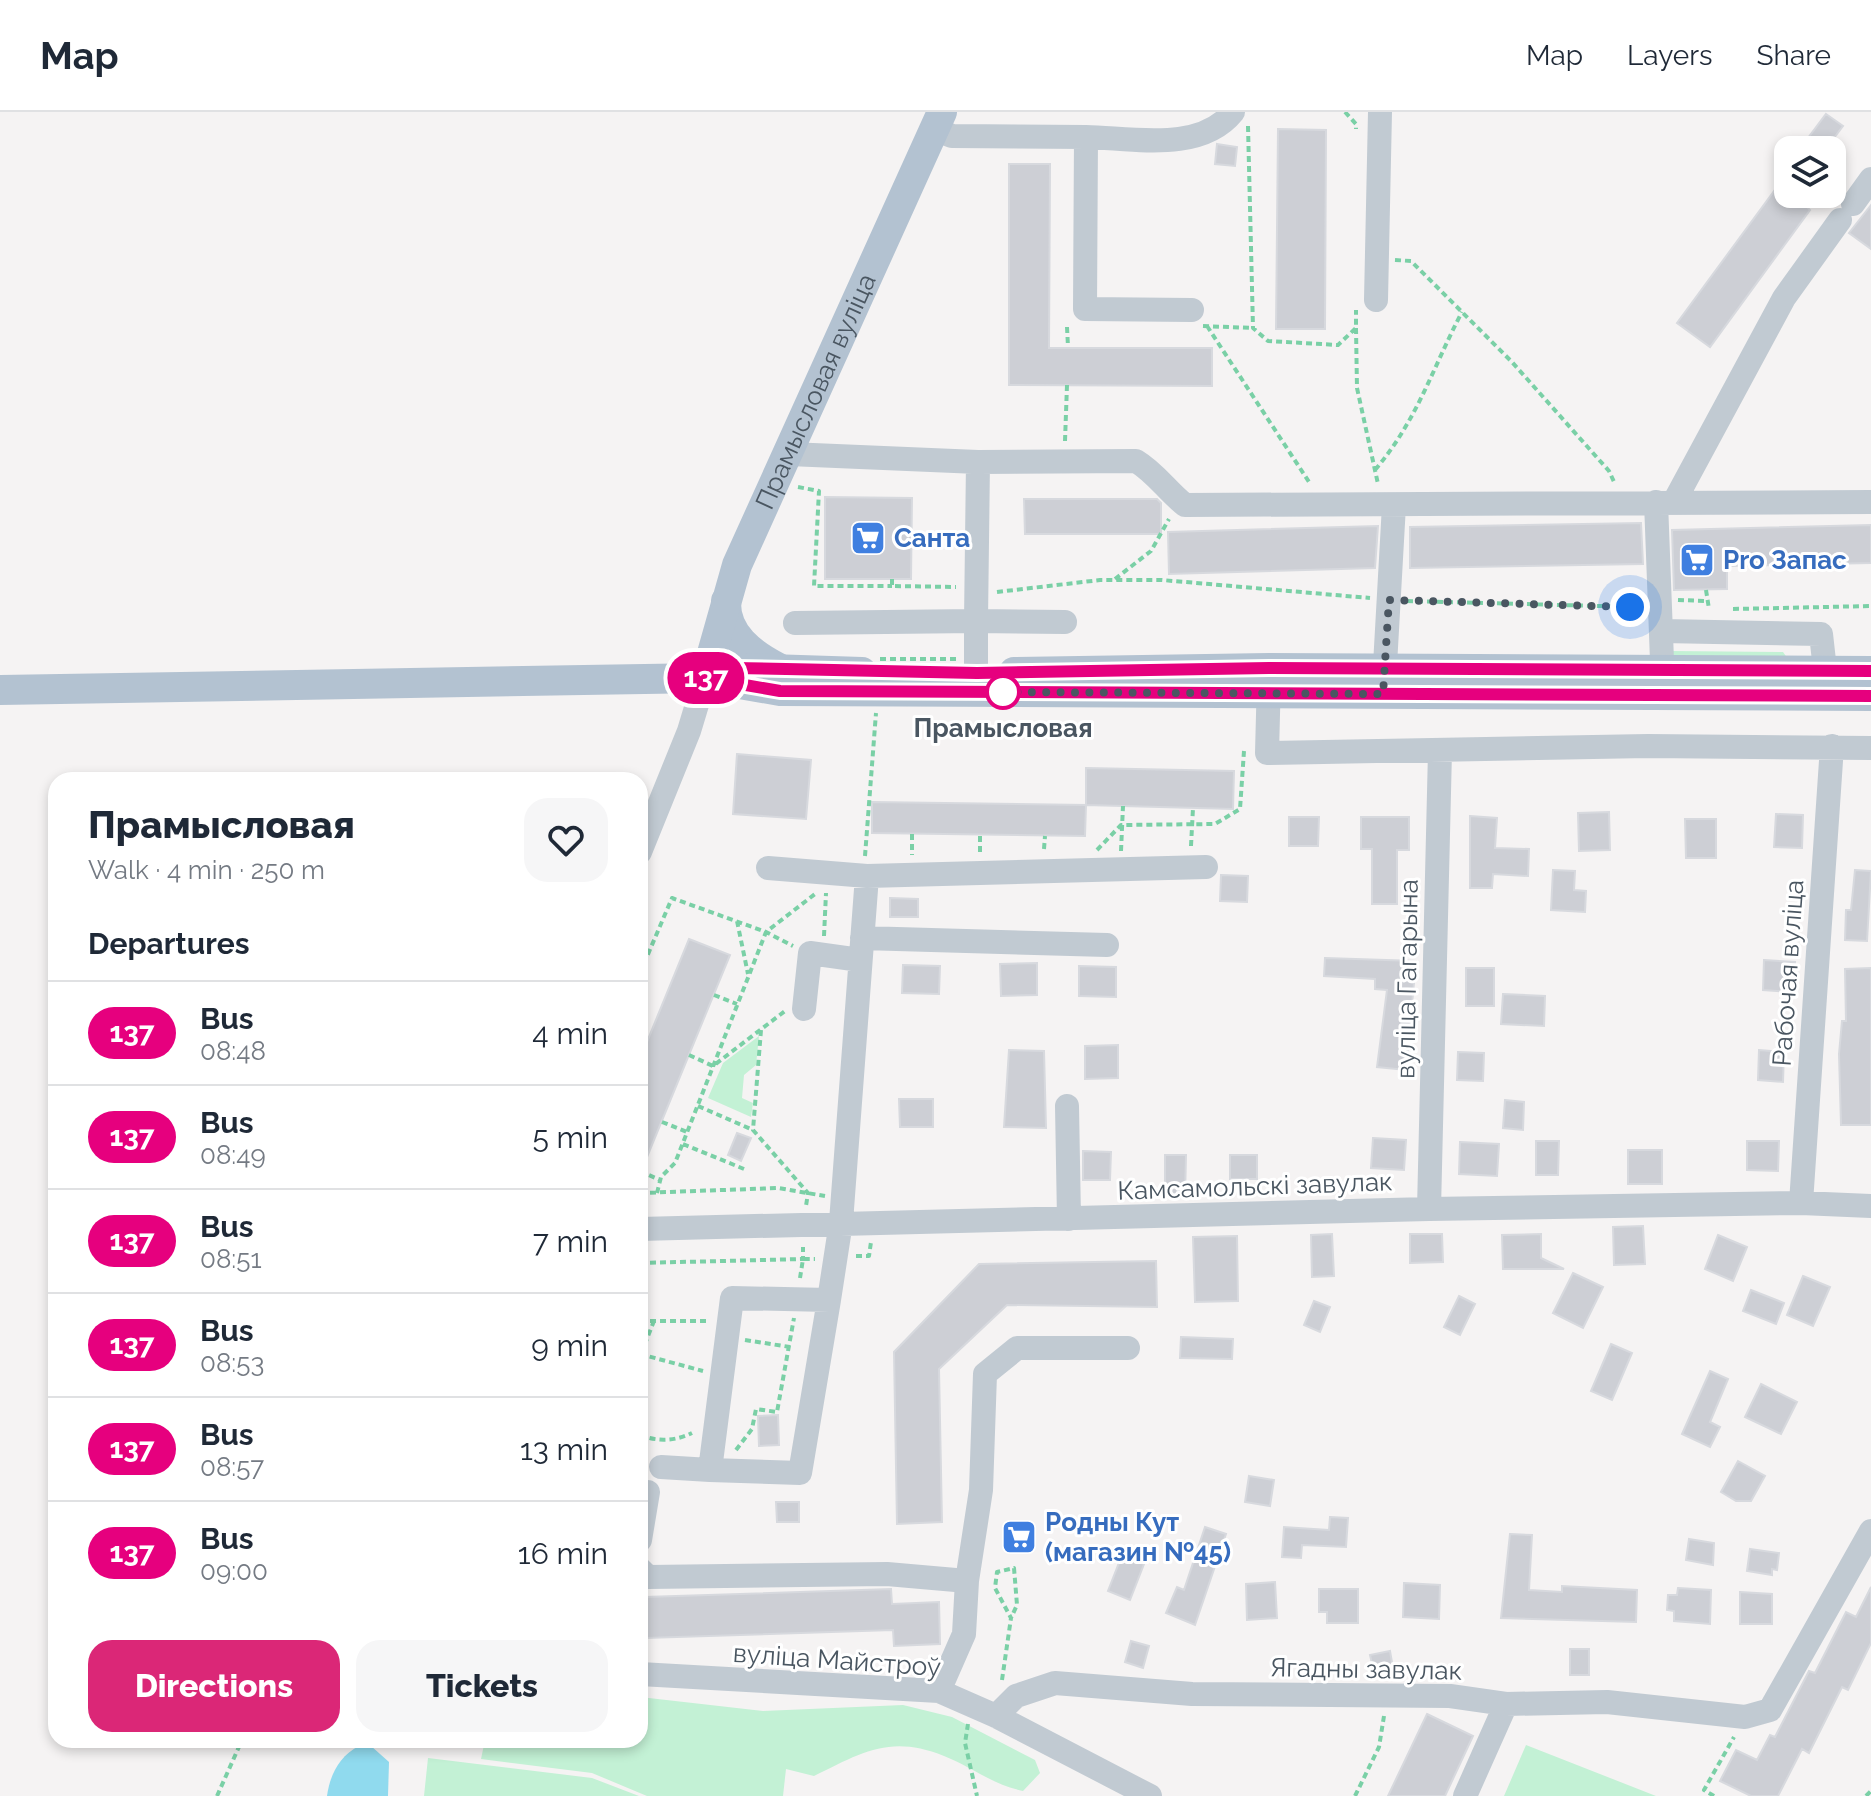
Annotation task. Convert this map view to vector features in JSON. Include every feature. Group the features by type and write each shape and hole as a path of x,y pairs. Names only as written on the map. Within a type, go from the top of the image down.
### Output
{"main road":[{"name":"Прамысловая вуліца","path":"705,678 737,565 938,121"},
{"path":"726,599 731,625 744,646 779,668"},
{"path":"705,678 734,668 779,668 976,682"},
{"path":"0,690 705,678 780,691 976,682 1827,682 1871,671"},
{"path":"1827,682 1871,696"}],"street":[{"path":"938,121 952,136 1189,139 1224,124 1233,112"},
{"path":"1366,298 1377,259 1380,112"},
{"path":"1086,137 1085,309 1197,321"},
{"path":"1663,682 1661,620 1665,502 1784,298 1871,179"},
{"path":"789,454 978,462 1136,461 1153,471 1175,498 1185,505 1871,502"},
{"path":"976,682 978,462"},
{"path":"1384,681 1389,600 1388,505"},
{"path":"1661,620 1821,634 1827,682"},
{"path":"795,623 1065,622"},
{"path":"648,832 689,731 705,678"},
{"path":"1268,680 1267,753 1871,748"},
{"name":"Рабочая вуліца","path":"1801,1203 1832,746"},
{"name":"вуліца Гагарына","path":"1429,1209 1440,751"},
{"path":"768,868 1198,867"},
{"path":"661,1467 800,1473 841,1222 866,870"},
{"path":"795,1003 804,953 861,949 1107,945"},
{"path":"1067,1106 1069,1219"},
{"name":"Камсамольскі завулак","path":"648,1229 1429,1209 1801,1203 1871,1206"},
{"path":"715,1470 708,1377 718,1335 732,1298 829,1300"},
{"path":"939,1691 964,1634 967,1581 981,1490 985,1374 1017,1348 1128,1348"},
{"path":"1745,1717 1770,1710 1871,1531"},
{"path":"648,1577 887,1574 967,1581"},
{"name":"вуліца Майстроў","path":"648,1674 939,1691 971,1705 1001,1711 1150,1796"},
{"name":"Ягадны завулак","path":"1001,1711 1016,1696 1055,1683 1192,1694 1450,1696 1506,1704 1607,1702 1745,1717"},
{"path":"1465,1796 1506,1704"}],"path":[{"path":"1247,112 1253,328"},
{"path":"1345,112 1356,124 1356,139"},
{"path":"1377,259 1411,261 1609,471 1622,502"},
{"path":"1366,298 1356,328 1357,388 1375,470 1388,505"},
{"path":"1067,311 1068,347"},
{"path":"1375,470 1394,448 1432,382 1462,312"},
{"path":"1197,321 1253,328 1268,341 1338,345 1356,328"},
{"path":"1197,321 1324,505"},
{"path":"1067,327 1083,327"},
{"path":"1064,460 1067,385"},
{"path":"792,485 819,491 814,586 892,586"},
{"path":"1113,580 1160,540 1175,498"},
{"path":"993,578 993,593 1113,580 1162,580 1661,620"},
{"path":"1706,590 1706,609 1871,606"},
{"path":"866,870 876,724"},
{"path":"1089,858 1121,825 1215,824 1240,809 1244,747"},
{"path":"1120,869 1123,806"},
{"path":"1193,808 1198,867"},
{"path":"912,834 913,863"},
{"path":"979,861 980,835"},
{"path":"648,954 672,898 766,932 804,953 827,885 766,932 675,1163 660,1180 656,1193"},
{"path":"737,921 748,977"},
{"path":"714,995 738,1004"},
{"path":"713,1066 795,1003"},
{"path":"753,1130 761,1030"},
{"path":"689,1055 713,1066"},
{"path":"698,1106 753,1130 808,1193 803,1259 777,1412 756,1409 752,1429 715,1470"},
{"path":"662,1122 687,1132"},
{"path":"683,1144 744,1169"},
{"path":"648,1175 660,1180"},
{"path":"648,1263 803,1259"},
{"path":"648,1321 712,1320 718,1335 790,1347"},
{"path":"648,1336 654,1321"},
{"path":"648,1358 708,1377 705,1358"},
{"path":"648,1438 676,1440 692,1434 694,1421"},
{"path":"1001,1711 1000,1694 1011,1618 1017,1605 1014,1568 997,1572 995,1588 1011,1618"},
{"path":"1355,1796 1379,1747 1388,1695"},
{"path":"971,1705 965,1743 977,1796"},
{"path":"1714,1796 1704,1790 1745,1717"},
{"path":"217,1796 238,1748"},
{"path":"1866,1796 1871,1791"}],"green space":[{"path":"1670,651 1783,652 1788,659 1667,661"},
{"path":"759,1036 756,1065 744,1075 742,1098 753,1103 751,1117 708,1098 723,1063"},
{"path":"648,1698 763,1711 903,1705 952,1717 1035,1760 1040,1773 1023,1791 1002,1785 944,1756 908,1747 892,1747 862,1754 814,1776 786,1769 783,1796 647,1796 592,1773 481,1759 483,1748 648,1748"},
{"path":"1526,1745 1656,1796 1504,1796"},
{"path":"428,1758 592,1778 639,1796 424,1796"}],"water":[{"path":"356,1748 373,1748 389,1762 388,1796 327,1796 330,1781 346,1755"}],"building":[{"path":"1826,114 1843,126 1836,136 1810,136"},
{"path":"1278,129 1326,130 1325,329 1276,329"},
{"path":"1217,144 1237,147 1235,166 1215,164"},
{"path":"1009,164 1050,164 1049,348 1212,348 1212,386 1009,385"},
{"path":"1774,191 1774,208 1810,210 1710,347 1677,323"},
{"path":"1871,205 1871,249 1849,233"},
{"name":"Санта","path":"825,497 912,498 911,579 825,579"},
{"path":"1024,499 1157,499 1161,503 1161,534 1025,534"},
{"path":"1641,523 1643,564 1410,568 1410,527"},
{"path":"1871,525 1871,563 1727,566 1727,589 1674,590 1672,530"},
{"path":"1378,526 1375,568 1169,574 1168,532"},
{"path":"737,754 811,760 806,819 733,814"},
{"path":"1086,768 1234,771 1233,809 1086,805"},
{"path":"872,802 1086,805 1085,836 872,833"},
{"path":"1609,812 1610,850 1579,851 1578,813"},
{"path":"1776,814 1803,815 1802,848 1774,847"},
{"path":"1470,816 1497,818 1495,848 1529,849 1528,876 1493,874 1492,888 1470,888"},
{"path":"1289,817 1319,817 1318,846 1289,846"},
{"path":"1361,817 1409,817 1409,850 1397,850 1397,904 1372,904 1372,849 1361,849"},
{"path":"1685,819 1716,819 1716,858 1686,858"},
{"path":"1553,870 1575,871 1574,890 1586,891 1585,912 1551,910"},
{"path":"1855,870 1871,871 1867,941 1845,940 1846,910 1851,910"},
{"path":"1221,875 1248,876 1247,902 1220,901"},
{"path":"890,898 918,899 918,917 890,917"},
{"path":"689,939 730,955 648,1155 648,1039"},
{"path":"1325,958 1416,961 1406,1070 1377,1067 1387,990 1375,989 1375,979 1324,976"},
{"path":"1764,960 1795,962 1793,992 1763,990"},
{"path":"1037,963 1037,995 1001,996 1000,964"},
{"path":"903,965 940,966 939,994 902,993"},
{"path":"1079,966 1116,967 1116,997 1079,996"},
{"path":"1466,968 1494,968 1494,1006 1466,1006"},
{"path":"1871,968 1871,1125 1841,1125 1839,1054 1842,1021 1846,1021 1845,969"},
{"path":"1503,994 1545,996 1544,1026 1501,1024"},
{"path":"1118,1045 1118,1078 1085,1079 1085,1046"},
{"path":"1009,1050 1044,1051 1046,1128 1004,1127"},
{"path":"1759,1050 1784,1052 1783,1082 1758,1080"},
{"path":"1458,1052 1484,1053 1483,1081 1457,1080"},
{"path":"899,1099 933,1099 933,1127 900,1127"},
{"path":"1505,1100 1524,1102 1523,1130 1503,1128"},
{"path":"737,1133 751,1138 741,1161 728,1155"},
{"path":"1373,1138 1406,1140 1404,1170 1371,1168"},
{"path":"1536,1141 1559,1141 1558,1175 1536,1175"},
{"path":"1747,1141 1779,1141 1778,1171 1747,1170"},
{"path":"1460,1142 1499,1144 1497,1176 1459,1174"},
{"path":"1628,1150 1662,1150 1662,1184 1628,1184"},
{"path":"1083,1151 1111,1152 1110,1180 1083,1180"},
{"path":"1165,1155 1186,1155 1185,1198 1165,1198"},
{"path":"1230,1155 1257,1155 1257,1179 1230,1179"},
{"path":"1643,1226 1645,1264 1614,1265 1613,1227"},
{"path":"1332,1234 1334,1276 1312,1277 1311,1235"},
{"path":"1410,1234 1442,1234 1443,1262 1410,1263"},
{"path":"1541,1234 1541,1258 1564,1269 1503,1269 1502,1235"},
{"path":"1718,1235 1747,1247 1733,1281 1705,1269"},
{"path":"1237,1236 1238,1301 1195,1302 1193,1237"},
{"path":"1156,1261 1157,1307 1007,1305 939,1369 942,1522 897,1524 894,1352 979,1264"},
{"path":"1573,1273 1603,1287 1583,1328 1553,1313"},
{"path":"1803,1276 1830,1287 1813,1326 1787,1315"},
{"path":"1751,1290 1784,1303 1776,1324 1743,1311"},
{"path":"1459,1296 1475,1304 1460,1335 1444,1327"},
{"path":"1314,1301 1330,1307 1320,1332 1304,1325"},
{"path":"1181,1337 1233,1339 1232,1359 1180,1358"},
{"path":"1611,1344 1632,1353 1612,1400 1591,1391"},
{"path":"1710,1371 1728,1379 1710,1422 1720,1427 1710,1447 1682,1434"},
{"path":"1761,1384 1797,1402 1781,1434 1745,1417"},
{"path":"778,1415 779,1445 759,1446 758,1416"},
{"path":"1738,1461 1765,1476 1751,1501 1736,1501 1721,1492"},
{"path":"1249,1476 1274,1480 1270,1506 1245,1502"},
{"path":"776,1502 799,1502 799,1522 777,1522"},
{"path":"1330,1517 1348,1518 1346,1547 1302,1545 1301,1558 1282,1557 1284,1527 1329,1530"},
{"name":"Родны Кут (магазин №45)","path":"1005,1526 1032,1526 1032,1548 1005,1548"},
{"path":"1205,1527 1226,1534 1195,1625 1166,1613 1177,1587 1184,1590"},
{"path":"1510,1534 1532,1535 1529,1590 1562,1592 1562,1586 1637,1590 1636,1622 1501,1618"},
{"path":"1689,1539 1714,1543 1713,1565 1686,1560"},
{"path":"1750,1549 1779,1553 1777,1570 1772,1569 1772,1575 1747,1571"},
{"path":"1122,1555 1144,1564 1130,1600 1108,1591"},
{"path":"1275,1582 1277,1618 1247,1620 1246,1584"},
{"path":"1404,1583 1440,1585 1439,1619 1403,1617"},
{"path":"1871,1587 1871,1643 1848,1690 1842,1687 1809,1753 1802,1749 1778,1796 1751,1796 1720,1781 1736,1750 1757,1760 1770,1735 1775,1737 1809,1671 1815,1673 1846,1612 1856,1617"},
{"path":"1678,1588 1711,1590 1710,1624 1674,1621 1674,1611 1667,1610 1668,1595 1677,1595"},
{"path":"891,1589 892,1604 939,1602 940,1644 894,1646 893,1630 648,1638 648,1597"},
{"path":"1319,1589 1358,1589 1358,1623 1327,1623 1327,1612 1319,1612"},
{"path":"1740,1592 1772,1594 1772,1624 1740,1624"},
{"path":"1131,1641 1149,1646 1143,1668 1125,1662"},
{"path":"1570,1649 1589,1649 1589,1675 1570,1675"},
{"path":"1390,1651 1393,1668 1374,1672 1370,1655"},
{"path":"1427,1714 1473,1736 1445,1796 1388,1796"}],"bus line":[{"name":"137","path":"1871,671 1269,668 977,673 734,668 705,678 780,691 1871,696"}],"place":[{"name":"Санта","path":"868,538"},
{"name":"Pro Запас","path":"1697,560"},
{"name":"Прамысловая","path":"1003,692"},
{"name":"Родны Кут (магазин №45)","path":"1019,1537"}],"route":[{"path":"1003,692 1383,694 1389,600 1630,607"}]}
